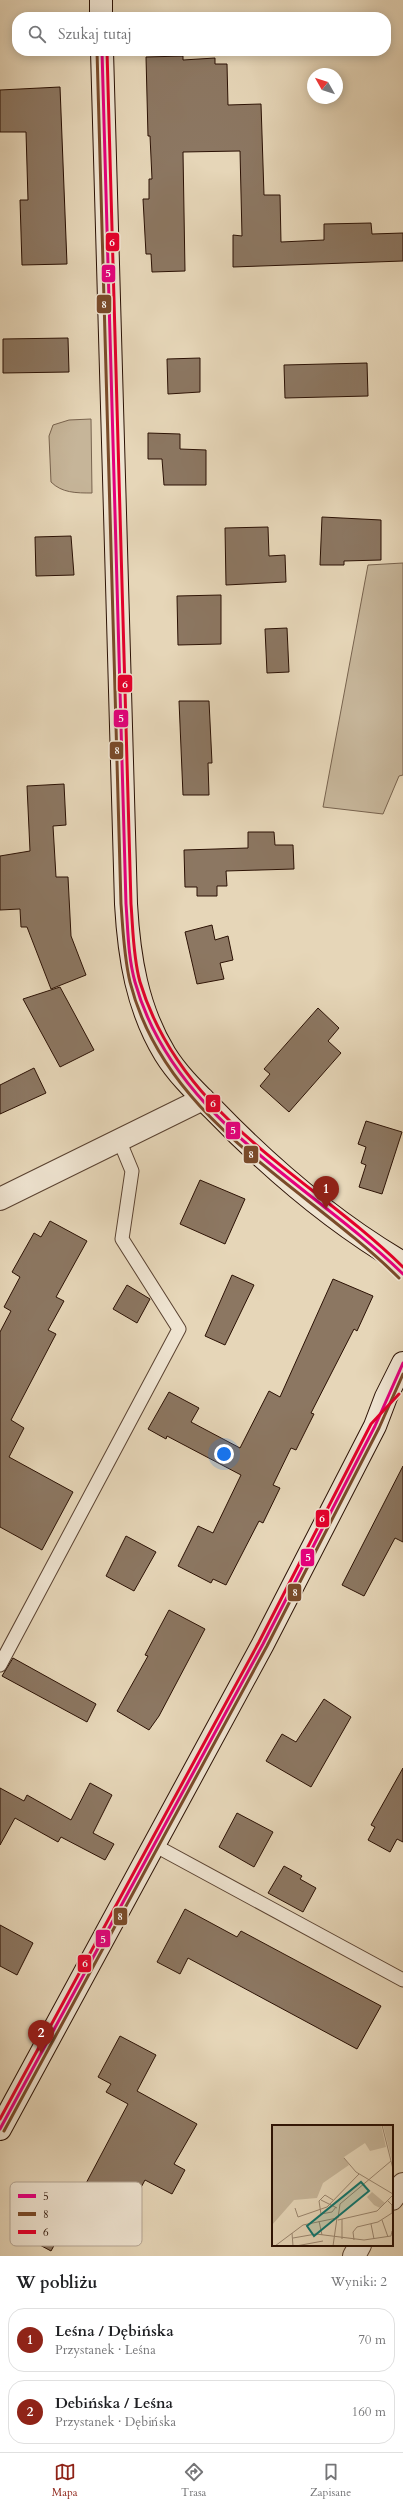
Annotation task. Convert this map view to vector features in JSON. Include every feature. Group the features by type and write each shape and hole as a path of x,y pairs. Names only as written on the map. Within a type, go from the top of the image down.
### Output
{"street":[{"path":"101,0 101,12"},
{"path":"102,56 128,940 135,983 152,1027 166,1055 203,1099 274,1168 378,1248 403,1262"},
{"path":"0,1199 120,1142 203,1099"},
{"path":"378,1248 403,1274"},
{"path":"0,2128 263,1644 375,1426 386,1397 403,1363"},
{"path":"375,1426 403,1397"},
{"path":"393,2197 403,2184"},
{"path":"354,2256 359,2246"}],"lane":[{"path":"0,1665 179,1329 122,1239 132,1171 120,1142"},
{"path":"154,1845 403,1980"}],"shaded area":[{"path":"91,419 92,493 75,492 55,486 51,482 49,436 53,425 69,420"},
{"path":"403,563 403,775 399,776 383,814 323,807 368,565"}],"building":[{"path":"183,56 183,60 215,58 215,64 227,64 228,105 261,104 264,195 280,195 281,242 324,240 324,224 371,223 372,234 403,233 403,261 233,267 233,235 242,236 240,151 183,152 185,271 152,272 151,254 146,254 143,199 149,199 149,179 152,179 150,136 148,136 146,57"},
{"path":"60,87 67,264 22,265 20,200 28,200 26,132 0,132 0,90"},
{"path":"68,338 69,372 3,373 3,339"},
{"path":"200,358 200,392 168,394 167,359"},
{"path":"367,363 368,396 285,398 284,365"},
{"path":"148,433 180,434 180,449 206,450 206,485 164,485 162,459 148,459"},
{"path":"322,517 381,520 381,560 344,561 344,565 320,565"},
{"path":"268,527 269,556 285,555 286,582 226,585 225,528"},
{"path":"71,536 74,575 36,576 35,537"},
{"path":"221,595 221,644 178,645 177,596"},
{"path":"287,628 289,672 267,673 265,629"},
{"path":"179,701 209,701 212,763 208,763 209,795 183,795"},
{"path":"64,784 66,825 53,826 56,877 68,877 71,936 86,975 51,989 27,927 21,927 20,909 0,910 0,856 30,851 27,786"},
{"path":"248,832 274,832 275,845 293,845 294,869 226,871 227,886 217,886 217,896 197,896 197,887 185,887 184,850 248,848"},
{"path":"212,925 215,940 228,936 233,960 220,963 224,979 197,984 185,932"},
{"path":"60,987 94,1050 60,1067 23,999"},
{"path":"318,1008 339,1028 328,1041 341,1053 289,1112 260,1086 270,1074 264,1069"},
{"path":"34,1068 46,1093 0,1114 0,1085"},
{"path":"366,1121 402,1132 382,1194 359,1187 366,1165 361,1163 366,1147 358,1144"},
{"path":"200,1180 245,1199 225,1244 180,1224"},
{"path":"50,1221 87,1241 56,1297 64,1301 48,1330 56,1334 11,1420 24,1428 9,1457 73,1492 42,1550 0,1527 0,1332 11,1311 4,1307 20,1277 12,1272 34,1233 41,1237"},
{"path":"232,1275 254,1285 225,1345 205,1336"},
{"path":"333,1279 373,1296 357,1331 354,1329 311,1413 314,1414 296,1450 291,1448 273,1485 280,1488 263,1523 259,1521 226,1585 213,1579 211,1583 178,1566 198,1526 213,1533 241,1475 167,1436 166,1439 148,1429 169,1392 199,1408 191,1422 240,1448 269,1391 280,1397"},
{"path":"127,1285 150,1299 137,1323 113,1309"},
{"path":"403,1466 403,1542 395,1538 364,1596 342,1585"},
{"path":"126,1536 156,1552 134,1591 106,1576"},
{"path":"169,1610 205,1629 159,1716 149,1730 117,1711 148,1656 145,1655"},
{"path":"13,1658 96,1704 87,1722 2,1676"},
{"path":"324,1699 351,1717 311,1787 266,1761 282,1734 296,1742"},
{"path":"403,1768 403,1842 397,1839 390,1852 368,1840 375,1827 371,1825"},
{"path":"90,1783 112,1795 93,1833 114,1844 105,1860 61,1837 58,1842 15,1818 0,1845 0,1788 24,1801 27,1795 71,1820"},
{"path":"237,1813 273,1832 254,1867 219,1847"},
{"path":"284,1866 302,1876 300,1879 316,1888 303,1912 268,1893"},
{"path":"185,1909 237,1937 241,1931 381,2006 357,2049 188,1958 180,1974 157,1962"},
{"path":"0,1925 33,1943 17,1975 0,1966"},
{"path":"120,2036 156,2055 137,2091 197,2124 174,2164 185,2170 172,2194 145,2180 142,2186 142,2182 87,2182 128,2104 106,2092 111,2084 98,2077"},
{"path":"42,2246 54,2246 51,2251"}],"transit line":[{"name":"8","path":"97,56 121,904 125,953 130,982 148,1031 174,1074 206,1112 242,1147 362,1244 399,1278"},
{"name":"5","path":"102,56 126,904 130,953 135,982 154,1030 180,1072 212,1110 248,1145 366,1241 403,1274"},
{"name":"6","path":"107,56 131,904 136,963 140,982 159,1030 185,1071 216,1108 252,1141 366,1234 403,1267"},
{"name":"5","path":"0,2129 263,1644 375,1426 403,1363"},
{"name":"8","path":"4,2131 267,1646 379,1428 403,1374"},
{"name":"6","path":"0,2119 259,1642 371,1424 399,1394"}],"place":[{"name":"Leśna / Dębińska","path":"326,1209"},
{"name":"Debińska / Leśna","path":"41,2053"}]}
